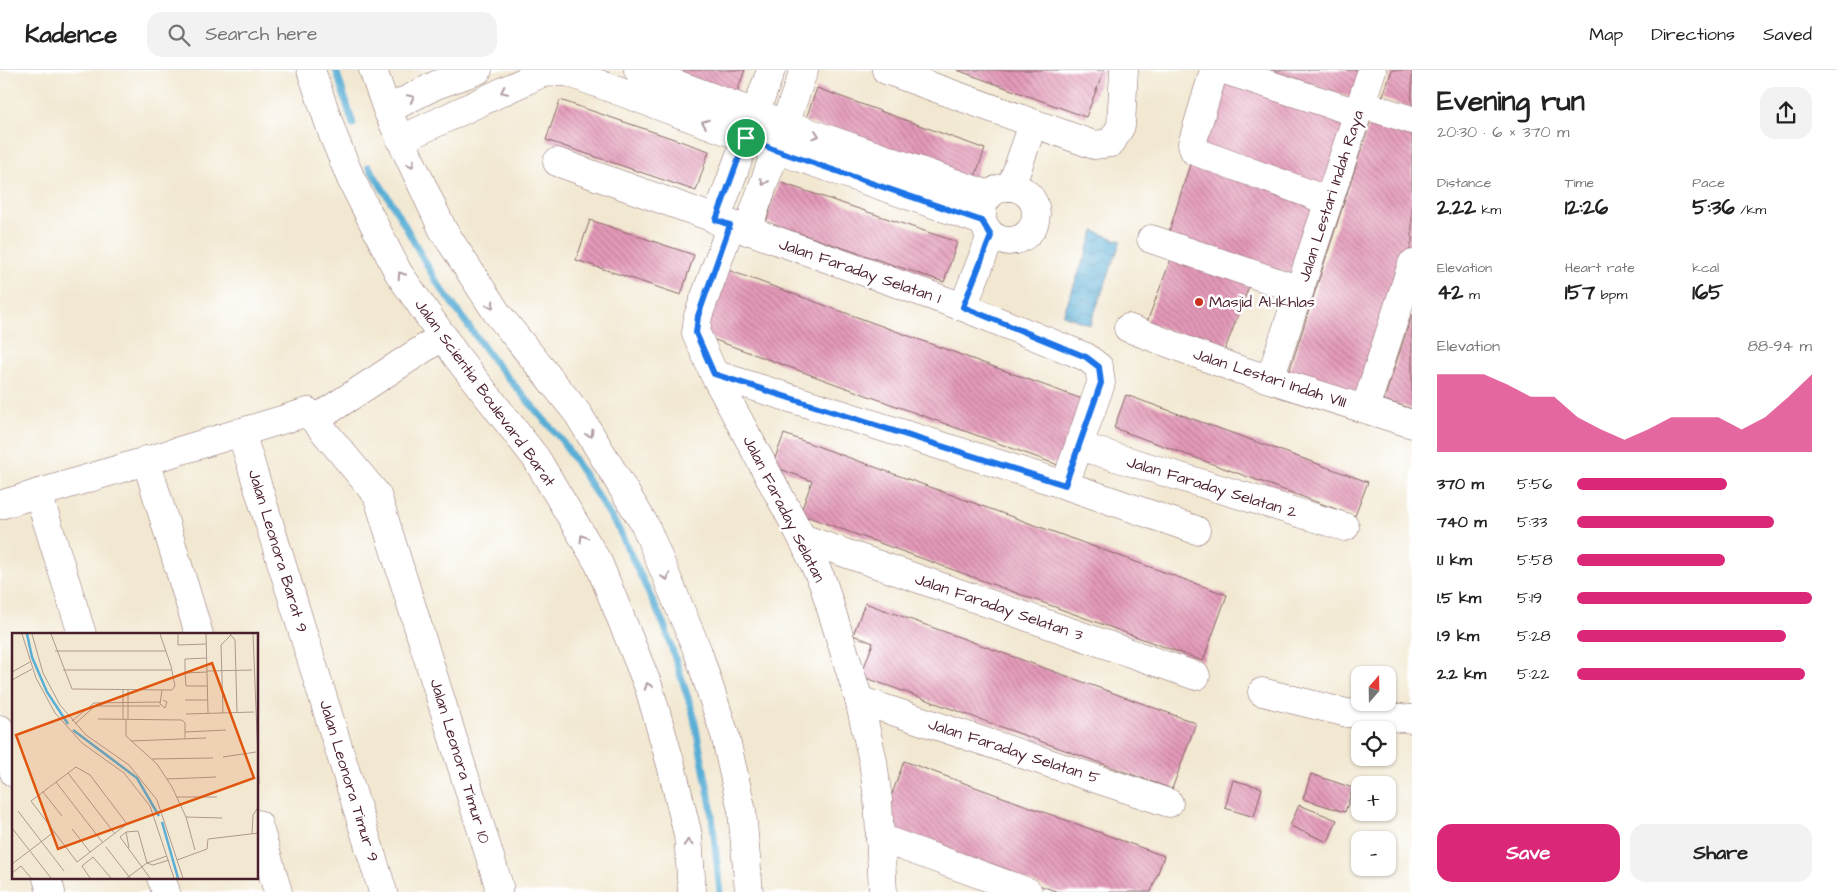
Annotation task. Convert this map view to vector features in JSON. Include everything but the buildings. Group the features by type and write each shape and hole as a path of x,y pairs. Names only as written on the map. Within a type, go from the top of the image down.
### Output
{"street":[{"name":"Jalan Scientia Boulevard Barat","path":"311,70 333,135 351,179 398,272 443,336 536,458 599,564 649,688 671,764 688,835 692,892"},
{"path":"373,70 386,110 443,230 497,313 578,414 644,525 698,652 725,735 742,811 749,892"},
{"path":"386,110 436,85 478,70"},
{"path":"400,140 542,73 567,72 987,228 1007,242 1024,238 1035,225 1037,208 1028,193 1000,191 785,124 638,70"},
{"path":"731,226 746,138 771,70"},
{"path":"731,226 775,150 804,70"},
{"path":"886,70 1094,145 1112,143 1121,126 1124,70"},
{"path":"1214,70 1192,144 1194,151 1329,201"},
{"path":"1224,70 1360,108 1412,120"},
{"name":"Jalan Lestari Indah Raya","path":"1270,379 1372,70"},
{"path":"963,307 987,228 982,207 1000,191 1033,124"},
{"name":"Jalan Faraday Selatan 1","path":"557,162 731,226 963,307 1086,357 1099,367 1101,383 1065,485"},
{"name":"Jalan Faraday Selatan","path":"731,226 698,316 696,333 714,374 802,538 823,583 859,700 873,761 878,800 883,892"},
{"path":"1150,238 1300,290"},
{"path":"1365,409 1412,264"},
{"name":"Jalan Lestari Indah VIII","path":"1128,328 1234,368 1412,424"},
{"path":"0,506 241,432 311,416 443,336"},
{"path":"714,374 1065,485 1196,530"},
{"name":"Jalan Leonora Timur 10","path":"311,416 377,495 498,889"},
{"name":"Jalan Leonora Barat 9","path":"241,432 315,670"},
{"name":"Jalan Faraday Selatan 2","path":"1079,446 1345,527"},
{"path":"146,460 199,633"},
{"path":"38,493 82,633"},
{"name":"Jalan Faraday Selatan 3","path":"802,538 1196,676"},
{"name":"Jalan Leonora Timur 9","path":"315,670 383,892"},
{"path":"1262,692 1347,713 1412,719"},
{"name":"Jalan Faraday Selatan 5","path":"859,700 1168,803"},
{"path":"0,729 12,768"},
{"path":"259,827 278,892"},
{"path":"880,838 1028,892"},
{"path":"162,880 166,892"}],"water":[{"path":"1094,231 1121,241 1090,325 1063,315"}],"waterway":[{"path":"336,70 353,124"},
{"path":"369,167 395,208 436,281 493,360 563,442 618,528 664,625 693,713 711,806 720,892"}],"place":[{"name":"Masjid Al-Ikhlas","path":"1199,302"}],"route":[{"path":"746,138 775,150 982,221 991,236 963,307 1086,357 1099,367 1101,383 1065,485 714,374 696,333 698,316 730,225 716,220 746,138"}]}
